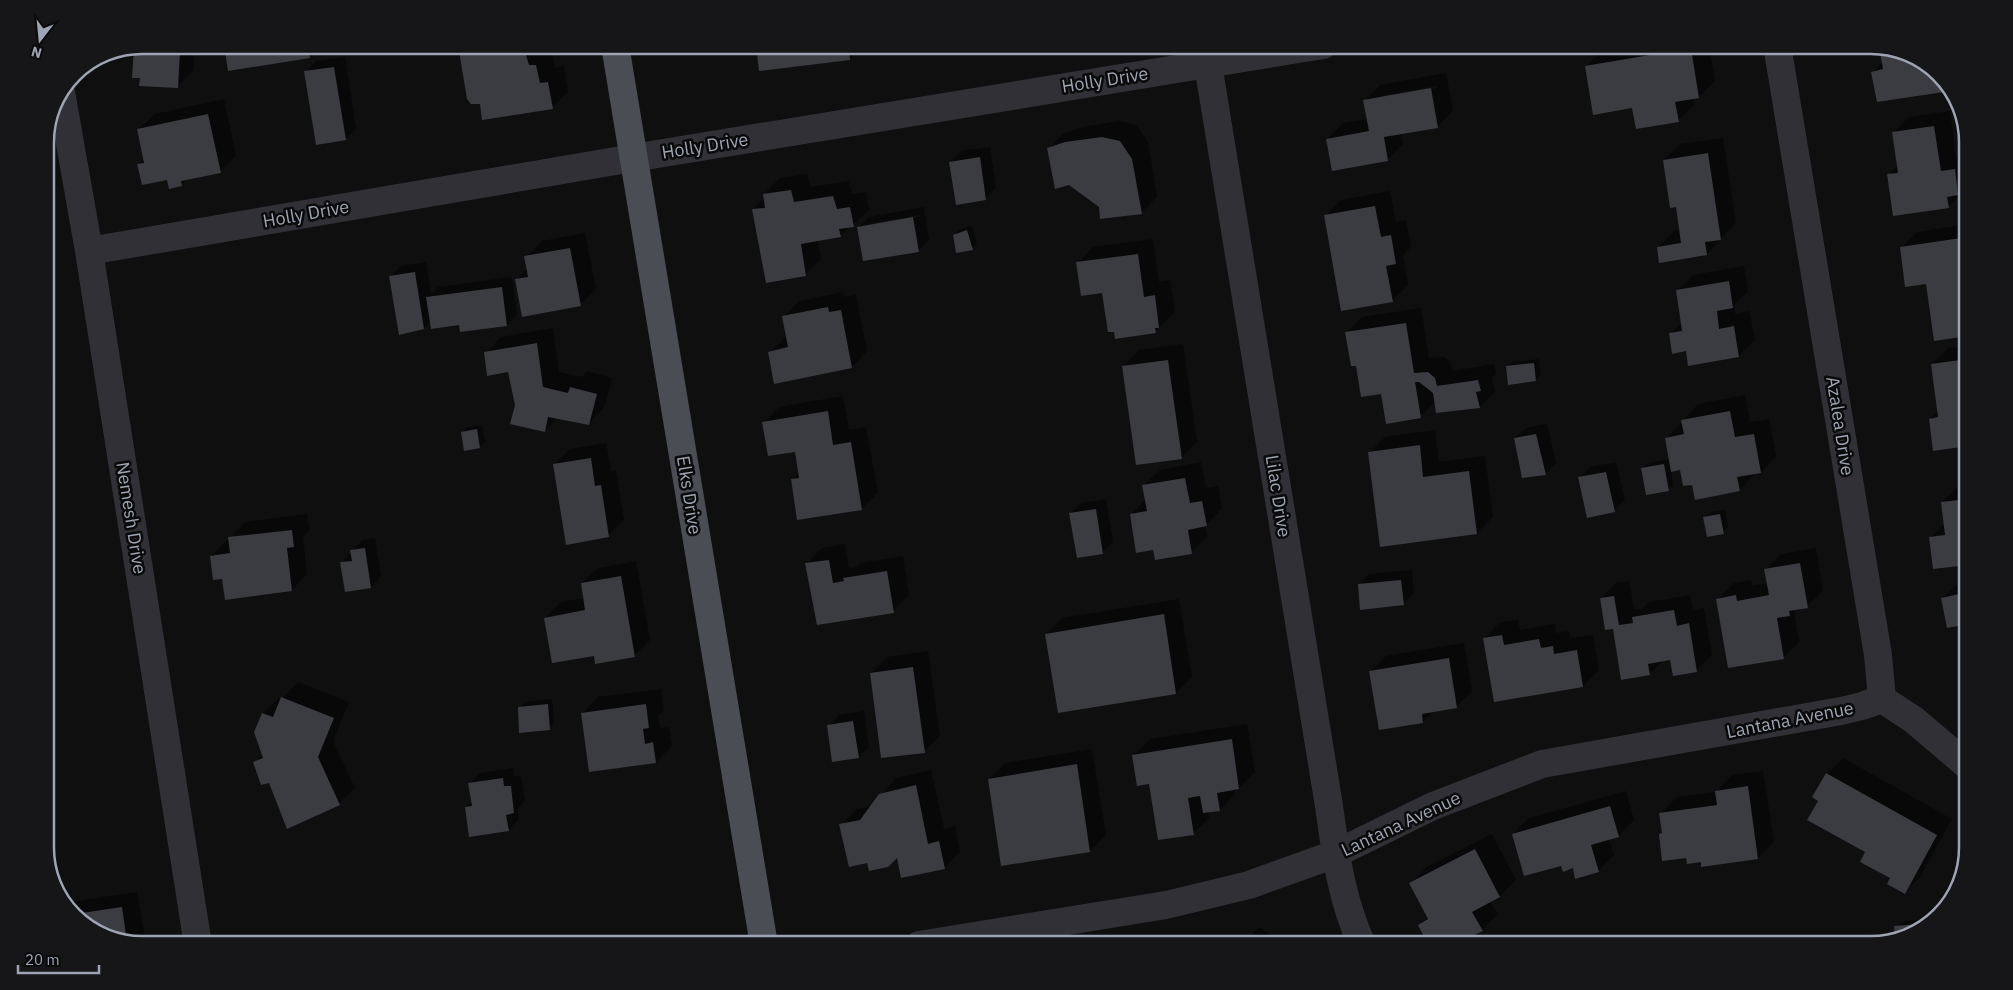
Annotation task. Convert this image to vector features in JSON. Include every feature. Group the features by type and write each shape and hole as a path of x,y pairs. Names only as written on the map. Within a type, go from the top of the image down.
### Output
{"main road":[{"name":"Elks Drive","path":"616,54 763,936"}],"street":[{"name":"Holly Drive","path":"89,252 633,158 1206,54"},
{"name":"Lilac Drive","path":"1206,54 1326,786 1335,854 1344,896 1359,936"},
{"name":"Azalea Drive","path":"1778,54 1878,655 1882,698"},
{"name":"Nemesh Drive","path":"63,103 89,252 197,936"},
{"path":"1882,698 1914,720 1959,758"},
{"name":"Lantana Avenue","path":"974,936 1166,905 1250,885 1335,854 1433,806 1542,764 1841,711 1862,706 1882,698"}],"building":[{"path":"180,54 178,88 139,86 140,78 132,78 134,55"},
{"path":"225,54 309,54 310,58 228,71"},
{"path":"460,54 526,54 529,65 536,65 540,83 548,82 553,109 482,120 480,104 471,104 467,99"},
{"path":"757,54 850,54 850,60 759,71"},
{"path":"1656,54 1692,54 1699,98 1675,102 1679,122 1636,129 1632,108 1593,115 1585,66"},
{"path":"1880,54 1899,58 1920,69 1943,92 1877,102 1871,72 1883,69"},
{"path":"334,67 346,140 316,145 304,71"},
{"path":"1431,88 1438,128 1384,137 1388,161 1332,171 1326,139 1369,131 1363,100"},
{"path":"208,114 221,173 181,181 182,186 169,189 167,180 142,185 137,164 144,163 137,129"},
{"path":"1934,126 1941,171 1955,169 1958,195 1947,197 1949,208 1893,216 1887,174 1898,173 1892,132"},
{"path":"1102,137 1120,141 1132,159 1142,214 1100,219 1099,207 1069,185 1055,189 1047,148 1065,142"},
{"path":"1708,153 1721,240 1705,242 1707,255 1659,263 1657,247 1681,243 1676,207 1670,208 1663,160"},
{"path":"980,157 986,200 956,205 949,162"},
{"path":"791,190 794,202 833,196 837,209 850,207 854,227 839,229 841,237 801,244 806,276 766,283 752,209 765,208 763,194"},
{"path":"1375,206 1381,237 1391,235 1396,264 1386,266 1393,302 1341,311 1324,215"},
{"path":"913,217 919,252 863,261 857,227"},
{"path":"967,230 973,250 956,253 953,235"},
{"path":"1959,238 1959,337 1934,341 1926,284 1905,287 1900,247"},
{"path":"570,248 581,306 522,317 515,279 528,277 524,256"},
{"path":"1138,254 1144,297 1155,295 1159,328 1155,328 1156,333 1115,339 1114,332 1108,332 1102,293 1081,296 1076,262"},
{"path":"415,272 424,329 399,335 389,276"},
{"path":"1729,281 1733,308 1717,311 1719,329 1734,326 1739,357 1688,366 1686,351 1672,354 1669,333 1682,331 1676,290"},
{"path":"502,287 507,326 460,332 459,325 431,329 426,297"},
{"path":"828,307 829,312 841,310 852,368 774,384 768,352 788,347 782,316"},
{"path":"1406,323 1414,373 1428,372 1435,378 1437,386 1478,380 1481,391 1476,392 1480,408 1436,413 1433,393 1419,382 1415,382 1421,418 1386,424 1381,394 1361,397 1356,366 1351,366 1345,332"},
{"path":"537,343 543,387 568,393 570,387 597,394 589,425 548,417 545,432 510,424 515,405 508,372 487,376 484,352"},
{"path":"1168,360 1182,459 1136,465 1122,366"},
{"path":"1959,360 1959,447 1933,451 1929,419 1938,417 1931,364"},
{"path":"1534,363 1536,381 1508,385 1506,366"},
{"path":"828,411 833,445 851,442 862,510 797,520 791,479 799,478 795,452 768,456 762,422"},
{"path":"1730,411 1735,437 1754,434 1761,473 1737,477 1740,491 1695,500 1692,485 1683,486 1680,470 1671,472 1665,438 1684,434 1681,420"},
{"path":"477,429 480,448 464,451 461,432"},
{"path":"1536,434 1546,475 1522,478 1514,438"},
{"path":"1420,445 1423,477 1469,471 1477,534 1380,547 1368,452"},
{"path":"591,458 595,486 601,485 609,537 566,545 553,464"},
{"path":"1664,464 1669,491 1646,495 1641,468"},
{"path":"1606,472 1615,512 1587,518 1578,477"},
{"path":"1185,478 1190,503 1202,501 1207,526 1188,530 1192,554 1155,560 1153,550 1136,553 1130,514 1147,511 1142,485"},
{"path":"1959,500 1959,566 1933,569 1929,537 1945,535 1941,502"},
{"path":"1096,509 1103,554 1077,558 1069,513"},
{"path":"1720,514 1724,534 1707,537 1703,517"},
{"path":"292,530 294,547 287,548 292,591 225,600 222,579 213,580 210,556 230,553 228,537"},
{"path":"365,548 371,588 345,592 340,562 352,561 350,550"},
{"path":"829,560 833,583 844,581 843,578 887,571 894,613 817,625 805,563"},
{"path":"1800,563 1808,608 1789,611 1790,616 1777,618 1784,659 1728,668 1716,599 1736,595 1737,601 1769,595 1764,569"},
{"path":"621,576 635,657 595,664 594,656 552,663 544,618 585,610 581,583"},
{"path":"1401,580 1404,605 1360,610 1358,584"},
{"path":"1959,594 1959,626 1947,628 1941,598"},
{"path":"1614,596 1619,625 1633,623 1632,617 1674,610 1677,626 1689,623 1697,672 1673,676 1670,660 1648,664 1650,675 1621,680 1613,629 1605,630 1600,598"},
{"path":"1164,614 1176,694 1058,713 1045,634"},
{"path":"1502,635 1504,645 1539,639 1541,648 1553,646 1554,654 1577,650 1583,687 1494,702 1483,638"},
{"path":"1449,658 1457,708 1422,714 1423,723 1379,730 1369,671"},
{"path":"913,667 925,753 881,758 870,673"},
{"path":"281,697 334,718 318,757 340,805 287,829 269,783 261,785 253,762 263,758 254,732 262,713 273,717"},
{"path":"548,704 550,730 519,733 518,707"},
{"path":"646,704 649,728 643,729 645,744 653,742 656,763 589,772 581,713"},
{"path":"853,721 859,758 832,762 827,725"},
{"path":"1232,739 1239,789 1217,793 1220,811 1203,813 1200,796 1188,798 1194,835 1158,840 1149,784 1137,786 1132,755"},
{"path":"1077,764 1090,852 1001,866 988,779"},
{"path":"1826,773 1937,835 1905,894 1887,884 1890,878 1860,862 1865,852 1807,820 1818,801 1812,797"},
{"path":"503,778 504,786 511,786 514,813 506,815 509,831 469,837 465,807 472,806 468,783"},
{"path":"916,785 928,844 939,841 945,869 901,878 897,858 888,867 869,871 867,863 849,867 839,824 860,820 879,794"},
{"path":"1748,786 1758,859 1701,867 1701,862 1687,864 1686,858 1662,861 1659,834 1662,833 1659,813 1717,805 1715,791"},
{"path":"1610,806 1619,837 1591,845 1599,872 1575,879 1573,868 1563,872 1561,866 1524,876 1512,834"},
{"path":"1475,849 1500,897 1472,912 1483,931 1472,936 1424,936 1418,925 1428,919 1409,883"},
{"path":"122,907 126,935 103,927 83,913"},
{"path":"1915,924 1895,933 1894,926"}]}
